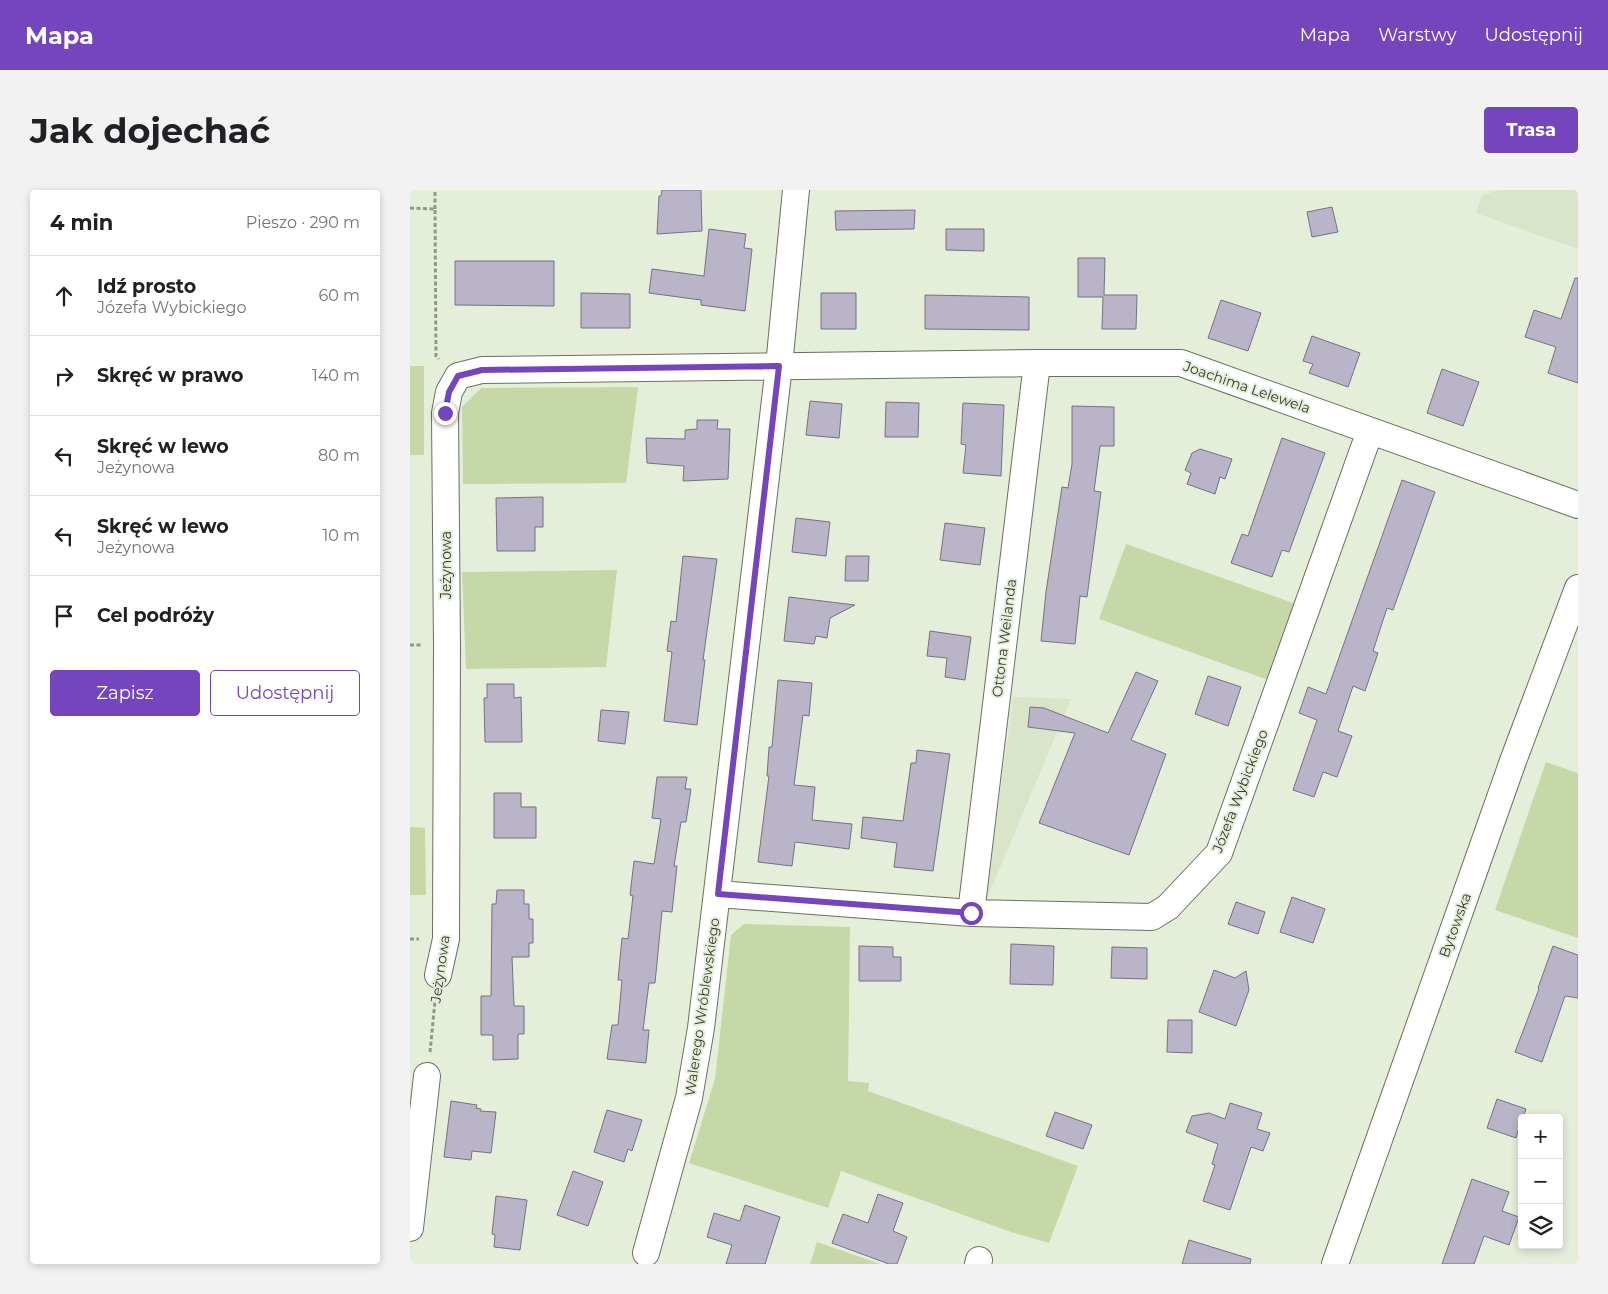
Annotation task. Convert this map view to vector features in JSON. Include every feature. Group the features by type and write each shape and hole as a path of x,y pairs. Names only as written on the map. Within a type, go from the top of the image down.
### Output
{"street":[{"name":"Walerego Wróblewskiego","path":"646,1253 690,1098 701,1028 779,366 796,190"},
{"name":"Ottona Weilanda","path":"971,913 1037,363"},
{"name":"Joachima Lelewela","path":"779,366 1181,363 1578,505"},
{"path":"458,376 482,370 779,366"},
{"name":"Jeżynowa","path":"438,975 446,940 445,413 449,392 458,376"},
{"name":"Józefa Wybickiego","path":"718,894 971,913 1152,917 1168,907 1219,853 1370,431"},
{"name":"Bytowska","path":"1335,1264 1513,761 1578,588"},
{"path":"410,1228 427,1076"}],"path":[{"path":"435,190 436,356 458,376"},
{"path":"410,208 435,209"},
{"name":"Jeżynowa","path":"427,1076 438,975"}],"shaded area":[{"path":"1500,190 1578,190 1578,249 1476,213 1482,195"},
{"path":"1013,697 1071,699 986,901"}],"green space":[{"path":"410,366 424,366 424,455 410,455"},
{"path":"638,387 626,483 463,484 462,407 481,388"},
{"path":"1126,544 1296,604 1268,680 1099,619"},
{"path":"617,570 606,667 466,669 462,572"},
{"path":"1546,762 1578,773 1578,938 1495,910"},
{"path":"410,827 425,828 426,895 410,895"},
{"path":"744,924 850,927 848,1081 869,1083 868,1091 1078,1166 1049,1243 1011,1232 841,1171 828,1208 689,1163 715,1079 731,935"},
{"path":"817,1242 880,1264 810,1264"}],"building":[{"path":"662,190 701,190 702,231 657,234 659,196 661,196"},
{"path":"1332,207 1338,232 1312,237 1307,212"},
{"path":"915,210 914,229 836,230 835,211"},
{"path":"709,229 746,234 744,248 752,249 745,311 701,305 701,300 649,293 652,269 704,276"},
{"path":"946,229 984,229 984,251 946,250"},
{"path":"1078,258 1105,258 1104,295 1137,295 1136,329 1102,329 1103,297 1078,297"},
{"path":"455,261 554,261 554,306 455,305"},
{"path":"1575,278 1578,278 1578,383 1548,373 1556,347 1525,337 1534,310 1561,319"},
{"path":"581,293 630,294 630,328 581,328"},
{"path":"821,293 856,293 856,329 821,329"},
{"path":"925,295 1029,297 1029,330 925,329"},
{"path":"1221,300 1261,313 1248,351 1208,338"},
{"path":"1312,336 1360,353 1348,387 1309,373 1313,364 1303,361"},
{"path":"1442,369 1479,382 1463,426 1427,413"},
{"path":"810,401 842,404 839,438 806,435"},
{"path":"886,402 919,403 918,437 885,437"},
{"path":"963,403 1004,405 1001,476 963,473 966,445 961,444"},
{"path":"1072,406 1114,407 1114,446 1100,446 1094,491 1101,492 1087,597 1080,596 1075,644 1041,641 1046,592 1062,487 1068,488 1072,464"},
{"path":"697,420 718,420 717,429 730,429 728,479 683,481 684,466 647,463 646,438 685,439 685,430 697,429"},
{"path":"1282,438 1325,453 1289,552 1282,550 1272,577 1231,563 1242,534 1248,536"},
{"path":"1200,449 1232,459 1225,479 1220,477 1215,494 1187,484 1191,473 1185,470 1192,453"},
{"path":"1402,480 1435,492 1393,610 1387,608 1373,651 1378,653 1365,691 1353,686 1338,731 1352,736 1337,777 1323,772 1314,797 1293,790 1317,720 1299,713 1308,687 1326,694"},
{"path":"543,497 543,527 535,527 535,551 497,551 496,498"},
{"path":"796,518 830,522 826,556 792,552"},
{"path":"945,523 985,528 980,565 940,560"},
{"path":"683,556 717,559 703,660 705,660 697,725 664,721 672,652 667,651 671,621 676,622"},
{"path":"846,556 869,556 868,581 845,581"},
{"path":"789,597 855,605 830,618 827,638 816,636 814,644 784,641"},
{"path":"930,631 971,637 965,680 945,677 947,658 927,656"},
{"path":"1136,672 1158,681 1131,740 1166,754 1129,855 1039,823 1075,733 1028,727 1030,707 1044,708 1108,733"},
{"path":"1208,676 1241,687 1228,726 1195,714"},
{"path":"778,680 812,683 809,716 803,715 794,785 815,787 812,820 852,824 849,849 795,842 792,866 758,862 769,776 767,776 769,747 772,747"},
{"path":"487,684 514,684 514,698 521,697 522,742 485,742 484,698 487,698"},
{"path":"601,710 629,712 625,744 598,741"},
{"path":"917,750 950,754 933,871 894,867 897,843 861,838 863,817 903,821 911,763 916,763"},
{"path":"657,777 687,777 685,789 691,789 686,822 681,822 674,866 677,866 672,912 662,911 655,983 649,983 643,1030 649,1030 646,1063 607,1059 612,1025 618,1025 622,980 618,980 622,938 628,939 633,896 630,895 634,861 654,864 661,819 652,818"},
{"path":"494,793 521,793 521,807 536,807 536,838 494,838"},
{"path":"497,890 524,890 524,904 529,904 529,919 533,919 533,943 529,943 529,957 512,957 514,1006 524,1006 524,1034 518,1034 518,1059 493,1060 493,1035 481,1035 481,996 491,996 492,904 496,904"},
{"path":"1292,897 1325,909 1313,943 1280,932"},
{"path":"1236,902 1265,912 1258,934 1228,924"},
{"path":"1011,944 1054,946 1053,985 1010,984"},
{"path":"859,946 893,947 893,957 901,957 901,981 859,981"},
{"path":"1553,946 1578,955 1578,998 1565,996 1542,1062 1515,1052"},
{"path":"1112,947 1147,948 1147,979 1111,978"},
{"path":"1214,970 1235,978 1246,971 1249,990 1236,1026 1199,1012"},
{"path":"1168,1020 1192,1020 1192,1053 1167,1052"},
{"path":"1497,1099 1526,1109 1524,1114 1518,1114 1516,1138 1487,1128"},
{"path":"451,1101 477,1105 476,1108 481,1109 480,1111 496,1112 491,1153 472,1151 471,1160 444,1157"},
{"path":"1230,1103 1262,1113 1257,1129 1270,1133 1263,1151 1251,1147 1230,1210 1203,1201 1215,1165 1212,1164 1218,1144 1186,1132 1192,1116 1209,1113 1225,1119"},
{"path":"607,1110 642,1120 632,1151 628,1149 624,1162 594,1152"},
{"path":"1055,1112 1092,1125 1083,1149 1046,1136"},
{"path":"573,1171 603,1182 588,1226 557,1215"},
{"path":"1472,1179 1509,1192 1502,1211 1518,1217 1518,1220 1509,1245 1484,1236 1474,1264 1442,1264"},
{"path":"878,1194 903,1203 893,1231 907,1237 897,1264 889,1264 832,1243 843,1214 868,1223"},
{"path":"496,1196 527,1200 520,1250 494,1247 495,1235 492,1234"},
{"path":"745,1205 780,1217 765,1264 726,1264 732,1245 707,1237 714,1213 740,1221"},
{"path":"1189,1240 1251,1259 1250,1264 1182,1264"}],"route":[{"path":"445,413 449,392 458,376 482,370 779,366 718,894 971,913"}]}
